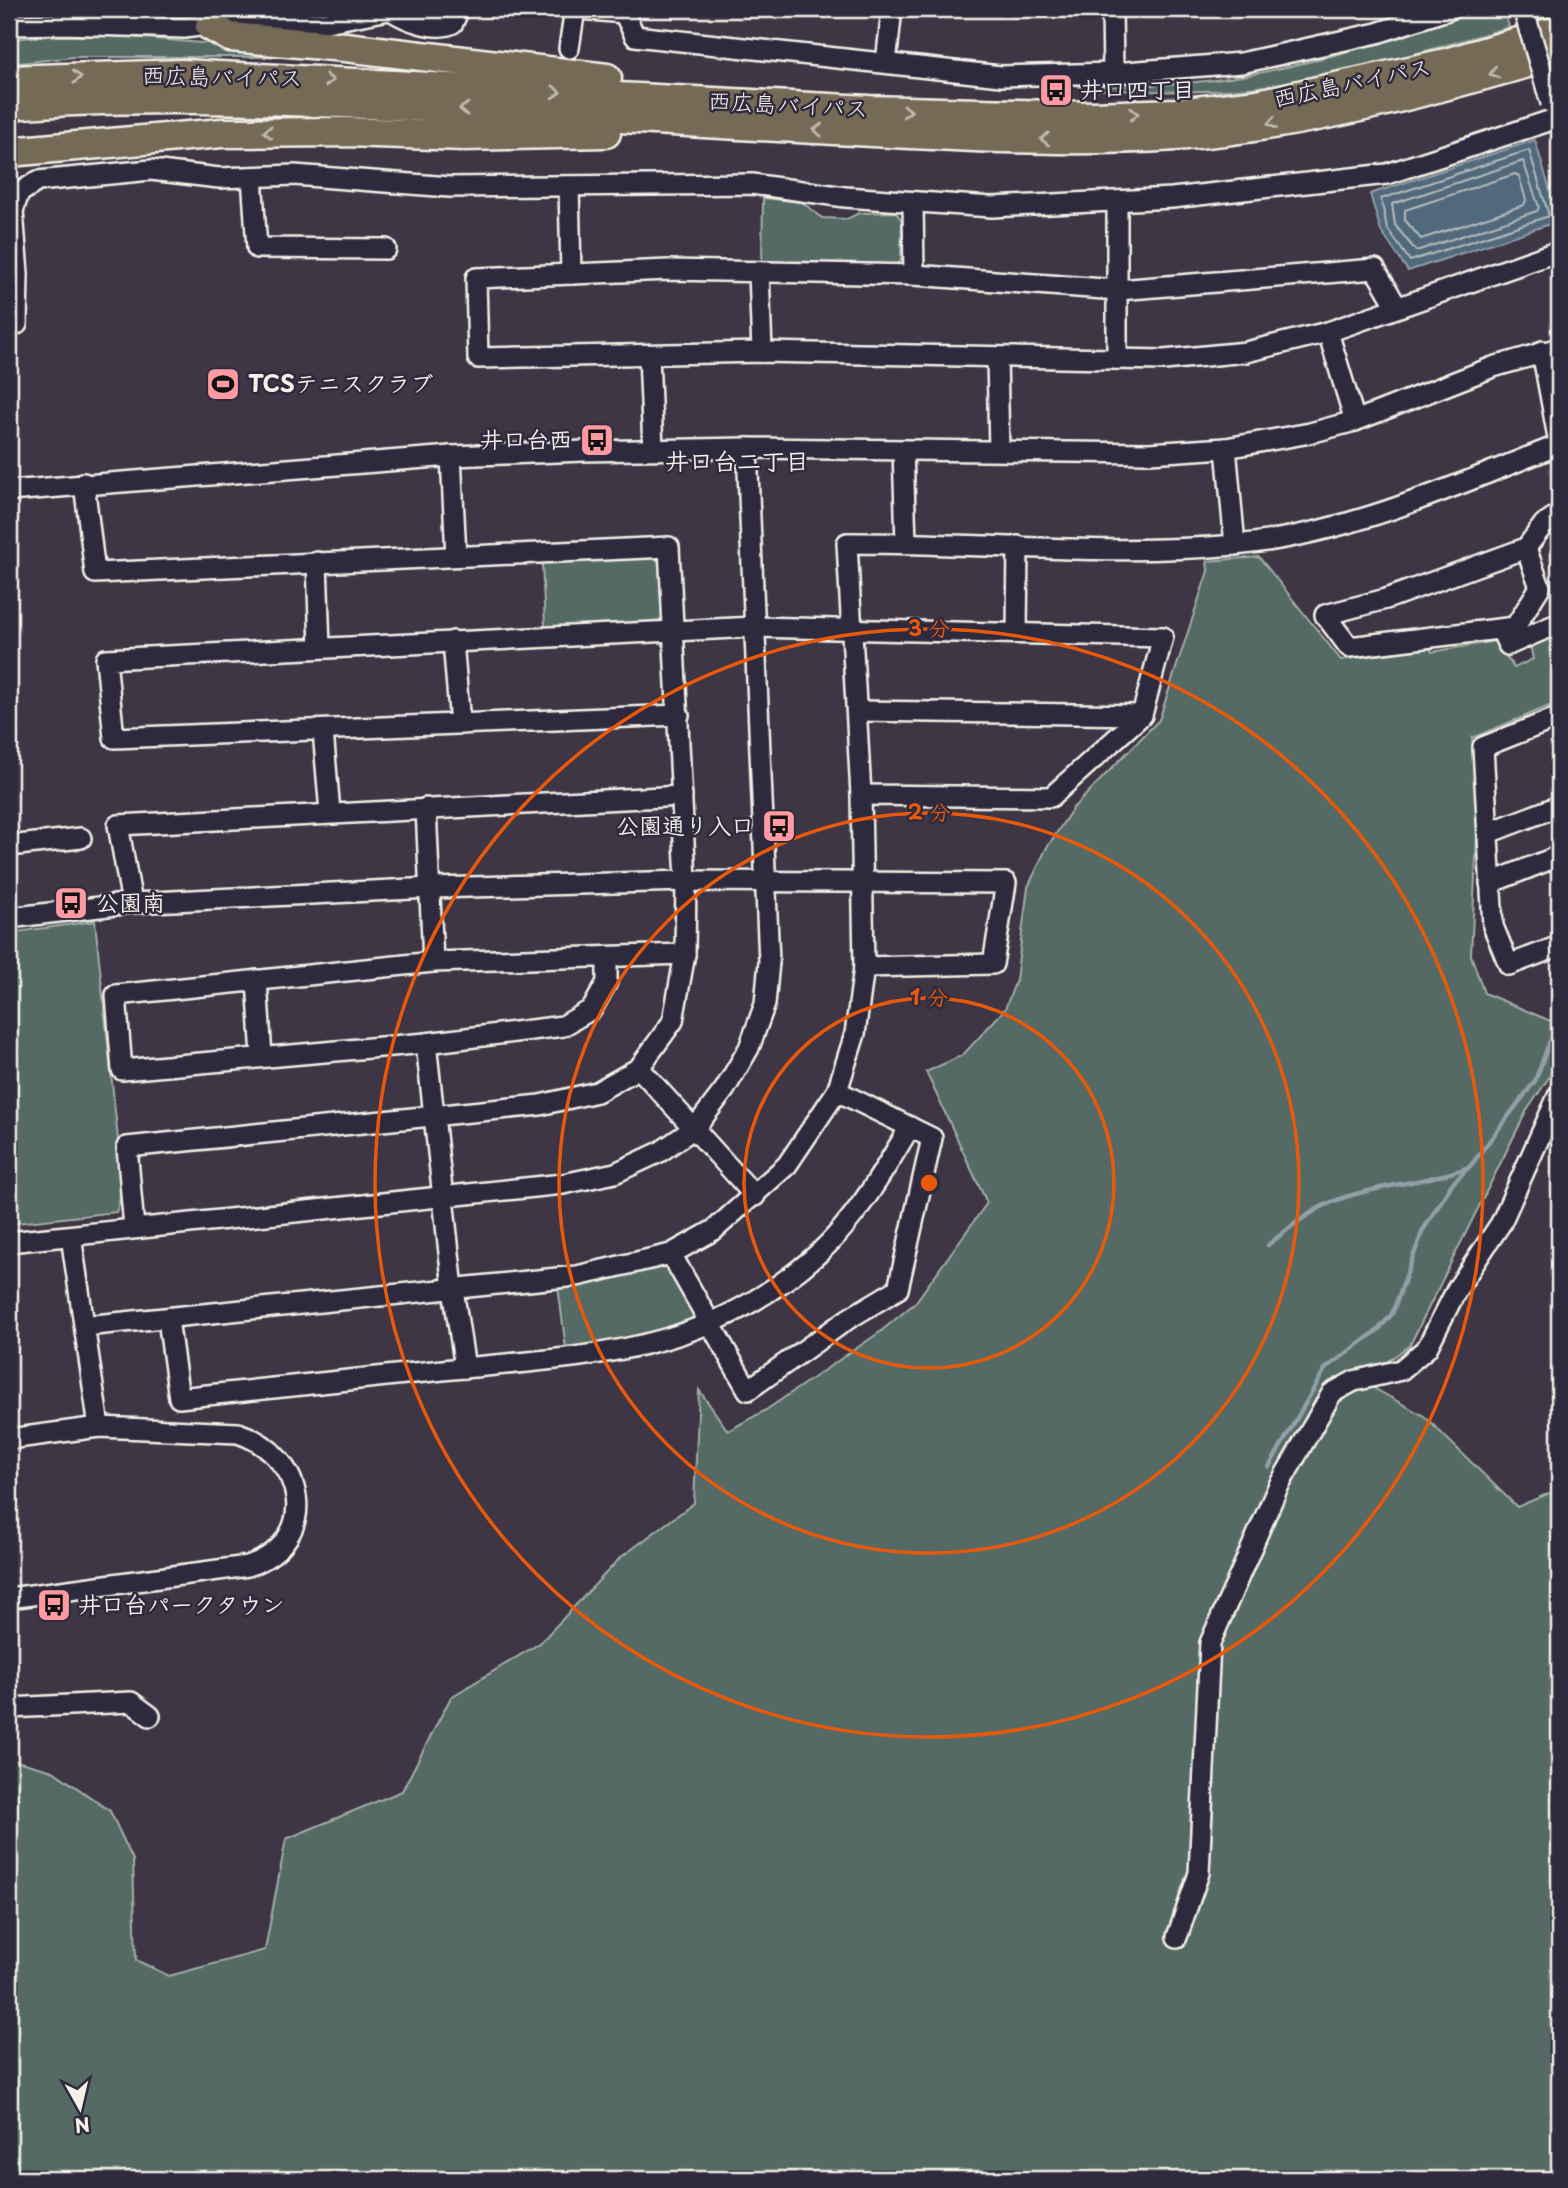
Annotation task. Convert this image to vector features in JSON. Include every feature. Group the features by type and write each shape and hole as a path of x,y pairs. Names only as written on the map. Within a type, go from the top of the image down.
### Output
{"highway":[{"path":"209,26 230,37 519,66 759,116"},
{"name":"西広島バイパス","path":"9,105 86,99 253,99 624,117 1093,116 1176,113 1258,104 1342,88 1446,63 1559,30"},
{"name":"西広島バイパス","path":"9,80 182,74 759,116 1012,139 1179,135 1344,111 1559,54"},
{"path":"9,152 222,133 345,132 464,136 759,116"},
{"path":"9,174 28,162 94,145"}],"street":[{"path":"9,26 209,26 244,20 322,23 392,9 406,19 446,27 453,23 458,9"},
{"path":"569,48 577,9 624,11 635,36 1001,76 1113,73 1241,63 1377,33 1450,9"},
{"path":"887,63 892,9"},
{"path":"1112,9 1113,73"},
{"path":"9,326 17,324 18,274 13,211 19,193 38,181 151,170 219,178 294,175 450,187 752,184 845,197 992,207 1171,198 1387,174 1556,115 1524,12"},
{"path":"252,177 257,248 386,249"},
{"path":"569,186 571,274"},
{"path":"913,201 914,275"},
{"path":"1117,201 1117,359"},
{"path":"1397,307 1375,269 1118,290 914,275 669,270 476,278 478,358 761,352 1164,360 1246,352 1328,332 1559,251"},
{"path":"759,272 761,352"},
{"path":"1328,332 1355,421"},
{"path":"9,491 451,456 747,448 1149,453 1226,448 1310,433 1355,421 1493,367 1551,350 1559,444 1401,506 1296,535 1236,545 1127,549 906,542 847,543 861,795 864,967 855,1034 837,1091 787,1165 714,1230 671,1254 577,1276 85,1326"},
{"path":"649,355 653,449"},
{"path":"997,357 999,450"},
{"path":"9,1242 563,1184 615,1173 660,1152 695,1127 724,1089 749,1048 765,1004 769,962 747,448"},
{"path":"1226,448 1236,545"},
{"path":"903,450 906,542"},
{"path":"451,456 456,556"},
{"path":"84,483 95,573 669,547 675,629 685,881 685,954 673,1021 639,1068 597,1091 540,1105 127,1147 135,1228"},
{"path":"1526,548 1540,587 1515,627 1349,647 1325,615 1386,599 1526,548 1544,524 1559,514"},
{"path":"1017,632 1018,546"},
{"path":"317,562 320,648"},
{"path":"1501,630 1508,645 1559,623"},
{"path":"679,715 114,738 106,659 755,627 852,627 1163,637 1142,715 1051,797 861,795"},
{"path":"453,641 460,724"},
{"path":"857,711 1142,715"},
{"path":"1559,717 1483,747 1493,926 1509,965 1559,946"},
{"path":"323,730 330,812"},
{"path":"132,903 118,825 682,796"},
{"path":"1488,833 1559,806"},
{"path":"426,808 432,888 433,962"},
{"path":"9,846 81,838"},
{"path":"1490,883 1559,856"},
{"path":"9,918 132,903 432,888 766,880 1006,883 993,964 864,967"},
{"path":"607,958 607,982 592,1009 563,1026 426,1043 122,1070 116,995 433,962 685,954"},
{"path":"257,981 261,1057"},
{"path":"426,1043 453,1289 466,1368"},
{"path":"639,1068 755,1196"},
{"path":"671,1254 748,1390 848,1318 898,1289 932,1138 837,1091"},
{"path":"1177,1937 1199,1873 1210,1643 1272,1500 1332,1394 1354,1381 1401,1370 1427,1348 1457,1289 1501,1223 1559,1094"},
{"path":"168,1319 179,1398 634,1349 712,1325 764,1293 821,1251 870,1192 910,1127"},
{"path":"71,1236 99,1427"},
{"path":"9,1439 99,1427 238,1433 257,1439 286,1465 295,1490 298,1512 290,1534 267,1560 248,1566 9,1598"},
{"path":"9,1708 131,1702 150,1716"}],"green space":[{"path":"1485,9 1505,13 1509,27 1445,46 1315,78 1207,91 1083,89 1077,85 1162,84 1248,75 1338,54"},
{"path":"120,36 318,53 301,57 74,57 9,64 9,39"},
{"path":"763,198 802,202 822,218 847,219 859,213 896,212 902,221 901,261 895,266 762,262"},
{"path":"653,556 661,564 664,616 656,623 545,627 542,563"},
{"path":"1259,557 1341,660 1430,648 1432,652 1496,641 1514,668 1533,659 1530,644 1559,631 1559,702 1472,738 1478,818 1471,955 1484,993 1558,1024 1550,1076 1526,1112 1410,1345 1388,1361 1350,1375 1424,1416 1517,1507 1559,1489 1559,2179 9,2179 9,1759 53,1771 110,1811 133,1860 136,1960 169,1976 265,1950 286,1839 402,1791 451,1697 540,1643 620,1558 694,1503 699,1390 728,1431 766,1410 880,1332 915,1303 987,1203 926,1072 963,1055 1005,1009 1016,980 1028,887 1046,849 1073,808 1159,720 1208,571 1207,561"},
{"path":"95,921 118,1139 119,1204 116,1212 9,1224 9,933"},
{"path":"660,1265 671,1269 694,1312 691,1321 626,1342 566,1349 558,1286 624,1276"}],"water":[{"path":"1535,140 1559,221 1408,271 1381,231 1370,194"}],"waterway":[{"path":"1269,1467 1325,1369 1378,1330 1392,1314 1423,1230 1452,1184 1472,1164 1535,1081 1559,1017"},
{"path":"1268,1245 1302,1219 1330,1203 1356,1194 1466,1168"}],"place":[{"name":"井口四丁目","path":"1056,90"},
{"name":"TCSテニスクラブ","path":"223,384"},
{"name":"井口台西","path":"597,440"},
{"name":"公園通り入口","path":"779,826"},
{"name":"公園南","path":"71,903"},
{"name":"井口台パークタウン","path":"54,1605"}],"district":[{"name":"井口台二丁目","path":"737,462"}]}
